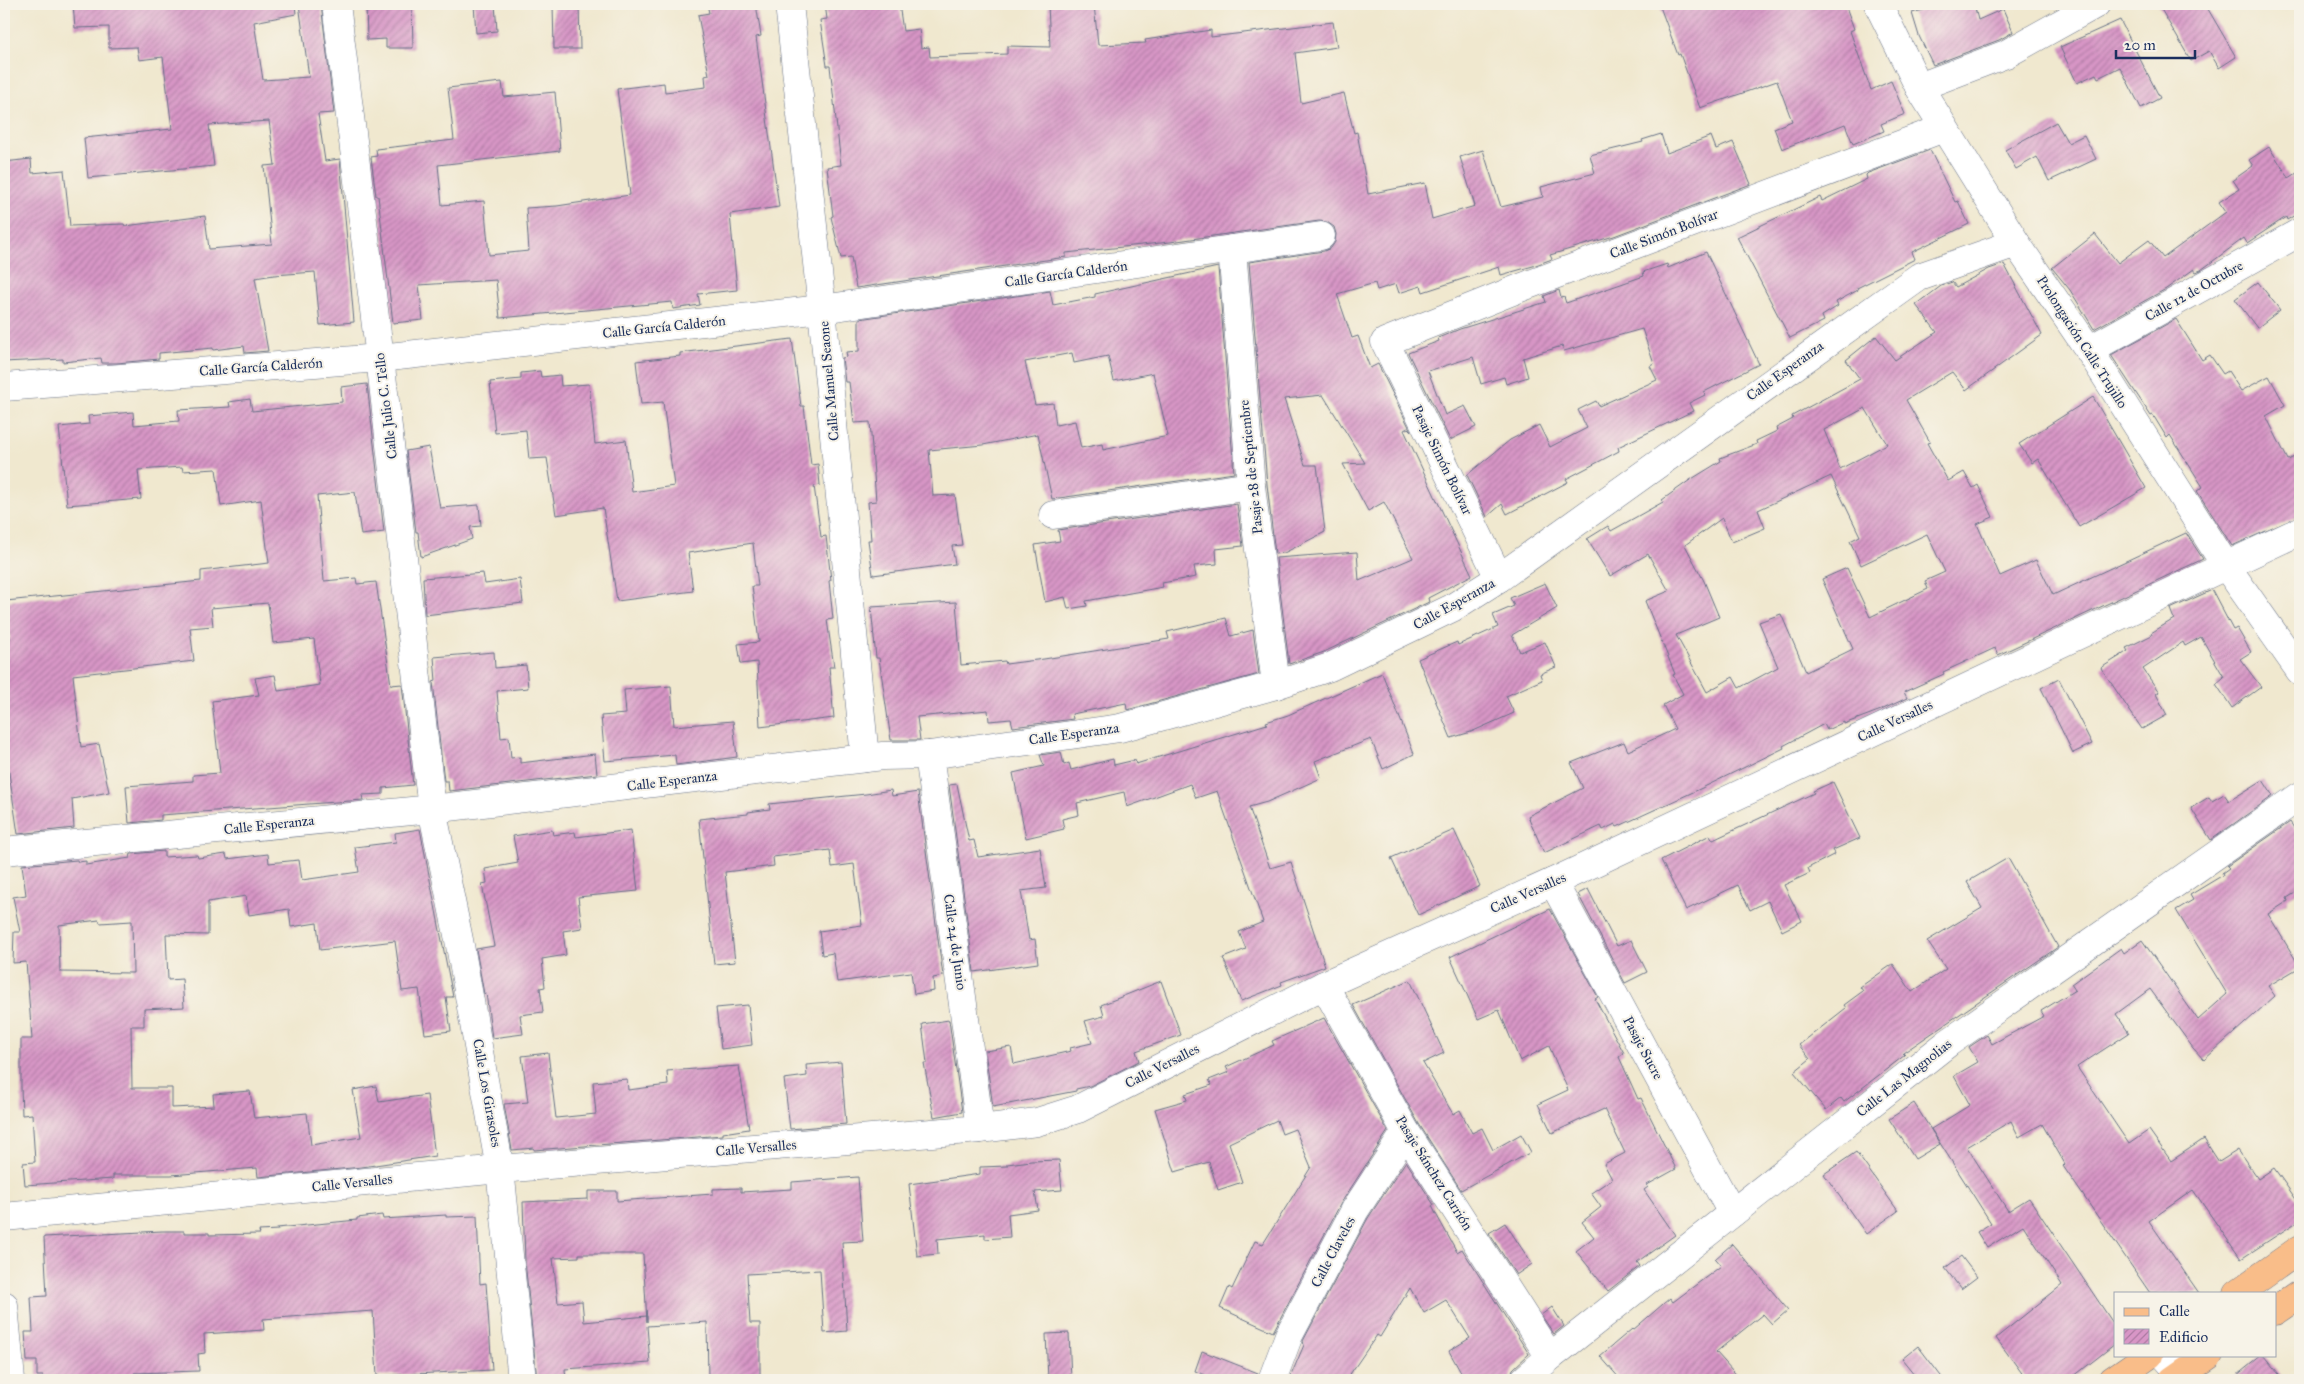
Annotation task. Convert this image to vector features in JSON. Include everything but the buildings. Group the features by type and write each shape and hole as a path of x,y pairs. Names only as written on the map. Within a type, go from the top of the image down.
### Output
{"main road":[{"path":"2239,1292 2300,1249"},
{"path":"2276,1309 2300,1294"},
{"path":"2113,1380 2148,1356"},
{"path":"2176,1373 2207,1356"}],"street":[{"name":"Calle Julio C. Tello","path":"336,4 380,358 432,809"},
{"name":"Calle Manuel Seaone","path":"788,4 822,310 865,758"},
{"name":"Prolongación Calle Trujillo","path":"1878,4 1919,87 2016,242 2089,350 2226,566 2300,671"},
{"path":"1919,87 2006,54 2096,4"},
{"name":"Calle Simón Bolívar","path":"1385,342 1520,288 1944,128"},
{"name":"Calle 12 de Octubre","path":"2089,350 2300,232"},
{"name":"Calle García Calderón","path":"4,386 380,358 822,310 1321,236"},
{"name":"Calle Esperanza","path":"4,851 432,809 865,758 929,755 1120,728 1276,685 1330,667 1452,608 1499,578 1757,391 1919,277 2016,242"},
{"name":"Pasaje 28 de Septiembre","path":"1232,249 1251,486 1276,685"},
{"name":"Pasaje Simón Bolívar","path":"1385,342 1499,578"},
{"path":"1052,515 1251,486"},
{"name":"Calle Versalles","path":"4,1217 500,1168 980,1129 1037,1122 1078,1109 1324,985 1553,882 2300,531"},
{"name":"Calle 24 de Junio","path":"929,755 980,1129"},
{"name":"Calle Las Magnolias","path":"1524,1380 1550,1357 1948,1043 2300,796"},
{"name":"Calle Los Girasoles","path":"432,809 459,940 500,1168 522,1380"},
{"name":"Pasaje Sucre","path":"1553,882 1732,1213"},
{"name":"Pasaje Sánchez Carrión","path":"1324,985 1406,1132 1550,1357"},
{"name":"Calle Claveles","path":"1272,1380 1289,1335 1355,1210 1406,1132"},
{"path":"4,1305 11,1380"}]}
